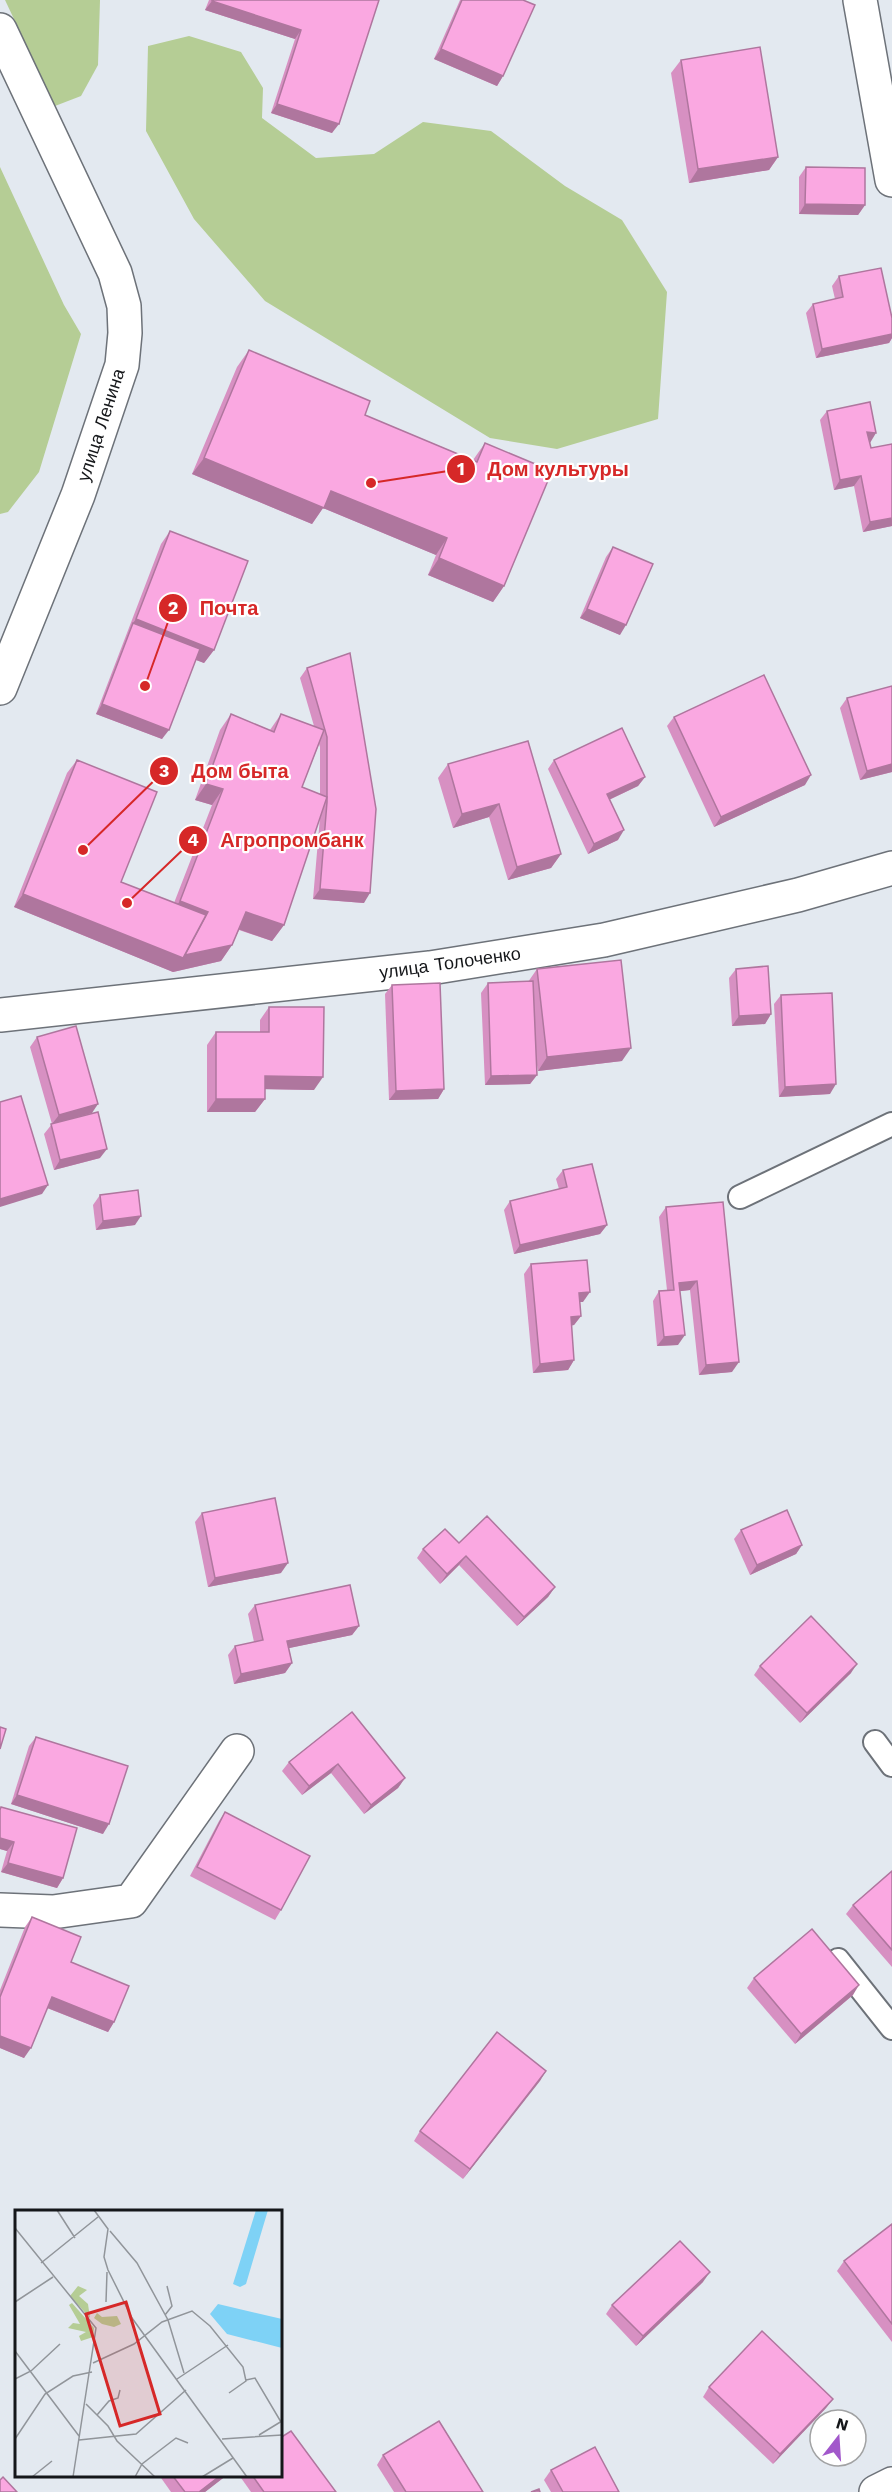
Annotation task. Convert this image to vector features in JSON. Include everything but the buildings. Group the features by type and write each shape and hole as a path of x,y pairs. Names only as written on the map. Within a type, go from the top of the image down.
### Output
{"street":[{"path":"860,0 892,180"},
{"name":"улица Ленина","path":"0,30 115,273 124,306 125,333 122,364 78,495 0,688"},
{"name":"улица Толоченко","path":"0,1015 430,968 592,942 798,895 892,868"},
{"path":"0,1910 53,1912 131,1901 237,1751"},
{"path":"876,2492 892,2484"}],"lane":[{"path":"740,1197 892,1124"},
{"path":"875,1742 892,1765"},
{"path":"838,1960 892,2028"}],"green space":[{"path":"5,0 100,0 98,65 81,96 55,106"},
{"path":"189,36 241,52 263,88 262,118 316,158 374,154 423,122 491,131 565,186 622,220 667,292 658,419 557,449 490,438 265,301 194,219 146,131 148,46"},
{"path":"0,167 64,305 81,334 39,472 8,512 0,514"}],"place":[{"name":"Дом культуры","path":"371,483"},
{"name":"Почта","path":"145,686"},
{"name":"Дом быта","path":"83,850"},
{"name":"Агропромбанк","path":"127,903"}]}
